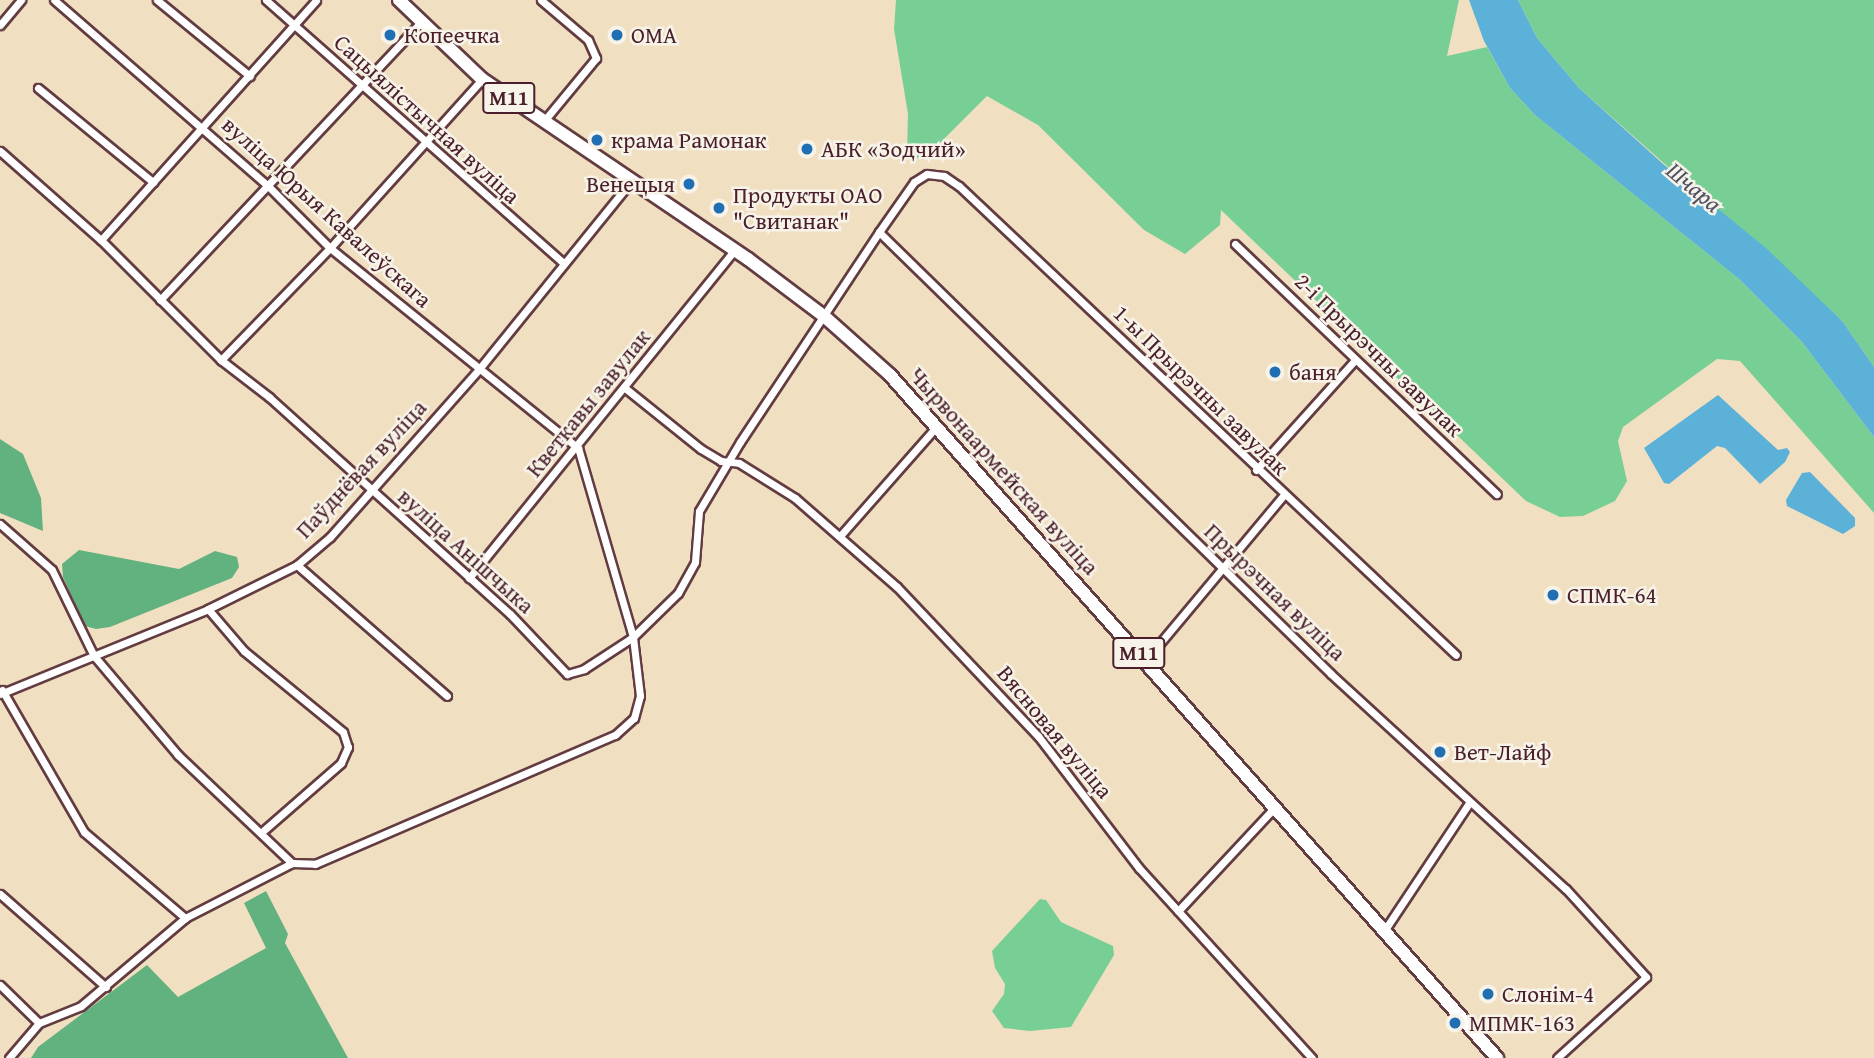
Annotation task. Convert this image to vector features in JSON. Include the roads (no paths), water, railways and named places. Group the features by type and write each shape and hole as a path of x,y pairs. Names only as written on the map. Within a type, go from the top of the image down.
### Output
{"highway":[{"name":"Чырвонаармейская вуліца","path":"399,0 482,79 735,250 825,317 937,425 1497,1058"}],"street":[{"path":"0,25 21,0"},
{"name":"вуліца Юрыя Кавалеўскага","path":"54,0 267,185 330,248 578,448"},
{"path":"157,0 250,76"},
{"name":"Сацыялістычная вуліца","path":"266,0 425,144 564,264"},
{"path":"101,240 316,0"},
{"path":"541,0 588,40 596,58 543,122"},
{"path":"160,300 421,22"},
{"path":"221,360 330,248 482,79"},
{"path":"38,88 153,182"},
{"name":"вуліца Анішчыка","path":"0,151 101,240 221,360 269,397 468,578 567,674 584,669 633,637 678,593 695,562 699,511 729,461 914,182"},
{"name":"1-ы Прырэчны завулак","path":"914,182 927,174 944,176 959,186 1283,496 1455,655"},
{"name":"Паўднёвая вуліца","path":"1,691 208,609 296,565 372,493 479,369 631,181"},
{"name":"Прырэчная вуліца","path":"879,232 1224,569 1469,803 1487,813 1566,889 1646,977 1557,1058"},
{"name":"2-і Прырэчны завулак","path":"1235,244 1497,494"},
{"name":"Кветкавы завулак","path":"468,578 578,448 735,250"},
{"path":"1256,470 1355,360"},
{"path":"625,388 701,449 721,461 729,461"},
{"path":"840,536 937,425"},
{"path":"9,1058 39,1023 82,1006 185,918 292,863 315,864 615,735 634,718 640,696 633,637 578,448"},
{"name":"Вясновая вуліца","path":"729,461 739,463 795,498 840,536 949,640 1038,736 1178,911 1312,1058"},
{"path":"1145,661 1283,496"},
{"path":"0,524 52,570 94,656 178,755 263,831 292,863"},
{"path":"296,565 447,696"},
{"path":"208,609 244,651 343,732 348,747 341,763 263,831"},
{"path":"1,691 84,832 185,918"},
{"path":"1384,931 1469,803"},
{"path":"1178,911 1275,807"},
{"path":"0,894 106,986"},
{"path":"0,985 39,1023"}],"water":[{"path":"1469,0 1518,0 1537,38 1579,88 1662,163 1767,249 1843,322 1874,367 1874,437 1802,342 1739,279 1535,115 1510,88 1484,41"},
{"path":"1718,395 1778,450 1787,448 1790,452 1785,462 1760,484 1725,448 1717,446 1669,484 1664,483 1644,448"},
{"path":"1810,472 1855,518 1855,526 1843,534 1787,506 1786,500 1802,473"}],"place":[{"name":"Копеечка","path":"390,35"},
{"name":"ОМА","path":"617,35"},
{"name":"крама Рамонак","path":"597,140"},
{"name":"АБК «Зодчий»","path":"807,149"},
{"name":"Венецыя","path":"689,184"},
{"name":"Продукты ОАО \"Свитанак\"","path":"719,208"},
{"name":"баня","path":"1275,372"},
{"name":"СПМК-64","path":"1553,595"},
{"name":"Вет-Лайф","path":"1440,752"},
{"name":"Слонім-4","path":"1488,994"},
{"name":"МПМК-163","path":"1455,1023"}],"water label":[{"name":"Шчара","path":"1694,187"}]}
